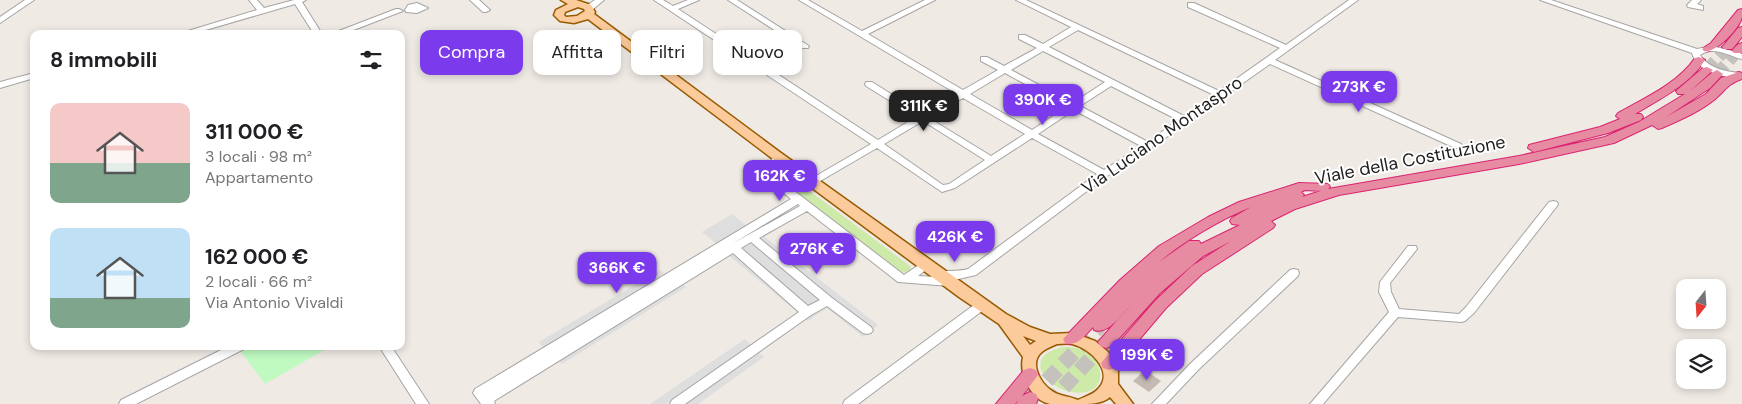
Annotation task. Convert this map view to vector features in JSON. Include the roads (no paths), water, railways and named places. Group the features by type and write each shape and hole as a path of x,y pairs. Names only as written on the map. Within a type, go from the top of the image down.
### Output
{"highway":[{"path":"1587,134 1623,116 1671,87 1693,68 1701,53 1715,45 1742,12"},
{"path":"1738,50 1742,30"},
{"name":"Viale della Costituzione","path":"1100,326 1152,275 1198,242 1271,203 1330,189 1532,149 1622,124 1661,105 1712,72 1706,86 1643,125 1609,140 1519,160 1330,189 1290,206 1198,252 1155,289 1106,342"},
{"path":"1609,140 1650,129 1684,113 1710,97 1726,81 1741,76"},
{"path":"1070,338 1125,284 1164,250 1205,225 1244,205 1304,186 1330,189 1327,199 1292,211 1242,240 1197,270 1161,304 1109,363"},
{"path":"1005,404 1030,375"}],"main road":[{"path":"566,0 586,6 607,30"},
{"path":"586,6 560,5 560,17 588,23 607,30"},
{"path":"571,20 581,18 586,6"},
{"path":"621,40 964,293 1001,318 1025,331 1050,340"},
{"path":"1001,318 1030,356"},
{"path":"1072,404 1046,395 1036,386 1030,375 1028,365 1030,356 1035,349 1050,340 1070,338 1093,346 1109,363 1112,370 1111,386 1101,398 1092,403"},
{"path":"1111,386 1125,404"}],"street":[{"path":"0,21 30,0"},
{"path":"253,0 262,11"},
{"path":"474,0 486,10"},
{"path":"586,6 600,0"},
{"path":"658,0 944,189 952,186 1112,82"},
{"path":"672,9 695,0"},
{"path":"732,0 805,46"},
{"path":"803,0 1104,174"},
{"path":"862,34 931,0"},
{"path":"1020,0 1220,95"},
{"name":"Via Luciano Montaspro","path":"906,279 945,278 972,272 1104,174 1148,146 1354,0"},
{"path":"1544,0 1701,53 1719,71 1741,76"},
{"path":"1697,0 1692,5 1700,8"},
{"path":"196,30 300,1 316,30"},
{"path":"1191,5 1286,48"},
{"path":"346,30 411,8"},
{"path":"778,184 783,178 791,175 808,178 878,144 1078,27"},
{"path":"1022,37 1185,120"},
{"path":"1701,53 1738,50"},
{"path":"984,59 1148,146"},
{"path":"1269,60 1458,146"},
{"path":"0,85 30,77"},
{"path":"869,84 991,160"},
{"path":"777,156 772,170 778,184 902,279 906,279 927,265"},
{"path":"802,204 487,402 479,393 802,204"},
{"path":"1395,313 1461,318 1470,310 1553,204"},
{"path":"752,237 828,301 867,330"},
{"path":"734,248 807,312"},
{"path":"1395,313 1386,292 1386,282 1412,249"},
{"path":"964,293 966,282 972,272"},
{"path":"1158,404 1195,366 1294,273"},
{"path":"676,404 807,312 828,301"},
{"path":"849,404 982,305"},
{"path":"1316,404 1395,313"},
{"path":"125,404 232,350"},
{"path":"388,350 423,404"}],"tunnel":[{"path":"1707,70 1728,47"},
{"path":"1717,74 1738,51"},
{"path":"1031,397 1100,326"},
{"path":"1048,404 1105,343"}]}
